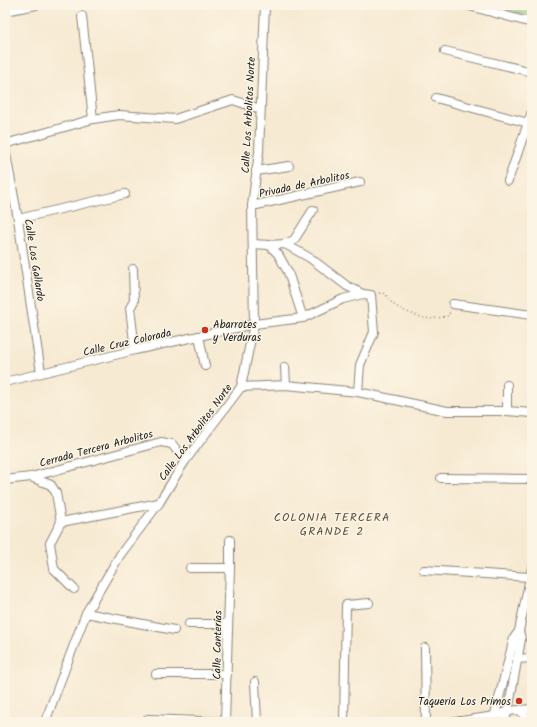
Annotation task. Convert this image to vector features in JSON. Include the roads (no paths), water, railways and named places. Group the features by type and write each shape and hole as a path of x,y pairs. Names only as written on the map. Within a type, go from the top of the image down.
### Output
{"street":[{"path":"5,11 36,5"},
{"name":"Calle Los Arbolitos Norte","path":"45,722 86,613 120,555 158,503 185,461 241,387 254,324 252,206 259,152 265,5"},
{"path":"466,5 532,23"},
{"path":"82,16 93,120"},
{"path":"445,52 532,72"},
{"path":"436,98 530,124"},
{"path":"5,144 93,120 119,115 175,119 232,100 260,110"},
{"path":"508,181 530,124 532,111"},
{"name":"Calle Los Gallardo","path":"5,149 18,220 41,373"},
{"path":"256,171 288,166"},
{"name":"Privada de Arbolitos","path":"252,206 360,182"},
{"path":"18,220 125,194"},
{"path":"253,244 285,244 294,240 313,210"},
{"path":"285,244 310,258 347,286 367,294 374,332 360,365 358,392"},
{"path":"270,245 278,254 288,272 303,318"},
{"path":"133,269 134,300 130,308 135,350"},
{"name":"Calle Cruz Colorada","path":"5,382 135,350 254,324 303,318 343,299 367,294"},
{"path":"453,304 532,315"},
{"path":"199,336 205,366"},
{"path":"285,367 286,385"},
{"path":"241,387 286,385 358,392 447,411 506,411 532,413"},
{"path":"506,411 507,385"},
{"name":"Cerrada Tercera Arbolitos","path":"5,480 31,477 161,442 172,444 185,461"},
{"path":"31,477 51,486 56,493 61,522 50,543 54,569 74,589"},
{"path":"441,478 532,479"},
{"path":"61,522 158,503"},
{"name":"Calle Canterías","path":"224,722 227,674 230,540"},
{"path":"190,568 230,568"},
{"path":"504,722 508,711 521,639 519,631 532,568"},
{"path":"424,570 530,577"},
{"path":"344,722 346,605 369,603"},
{"path":"523,609 532,608"},
{"path":"86,613 174,630"},
{"path":"189,624 228,624"},
{"path":"494,719 514,638 519,631"},
{"path":"425,648 426,722"},
{"path":"517,660 532,658"},
{"path":"156,674 227,674"},
{"path":"256,682 257,722"},
{"path":"456,722 494,719 508,711 532,709"},
{"path":"520,710 529,722"},
{"path":"148,719 224,722"}],"place":[{"name":"Abarrotes y Verduras","path":"205,330"},
{"name":"Taqueria Los Primos","path":"519,701"}],"district":[{"name":"COLONIA TERCERA GRANDE 2","path":"332,524"}]}
